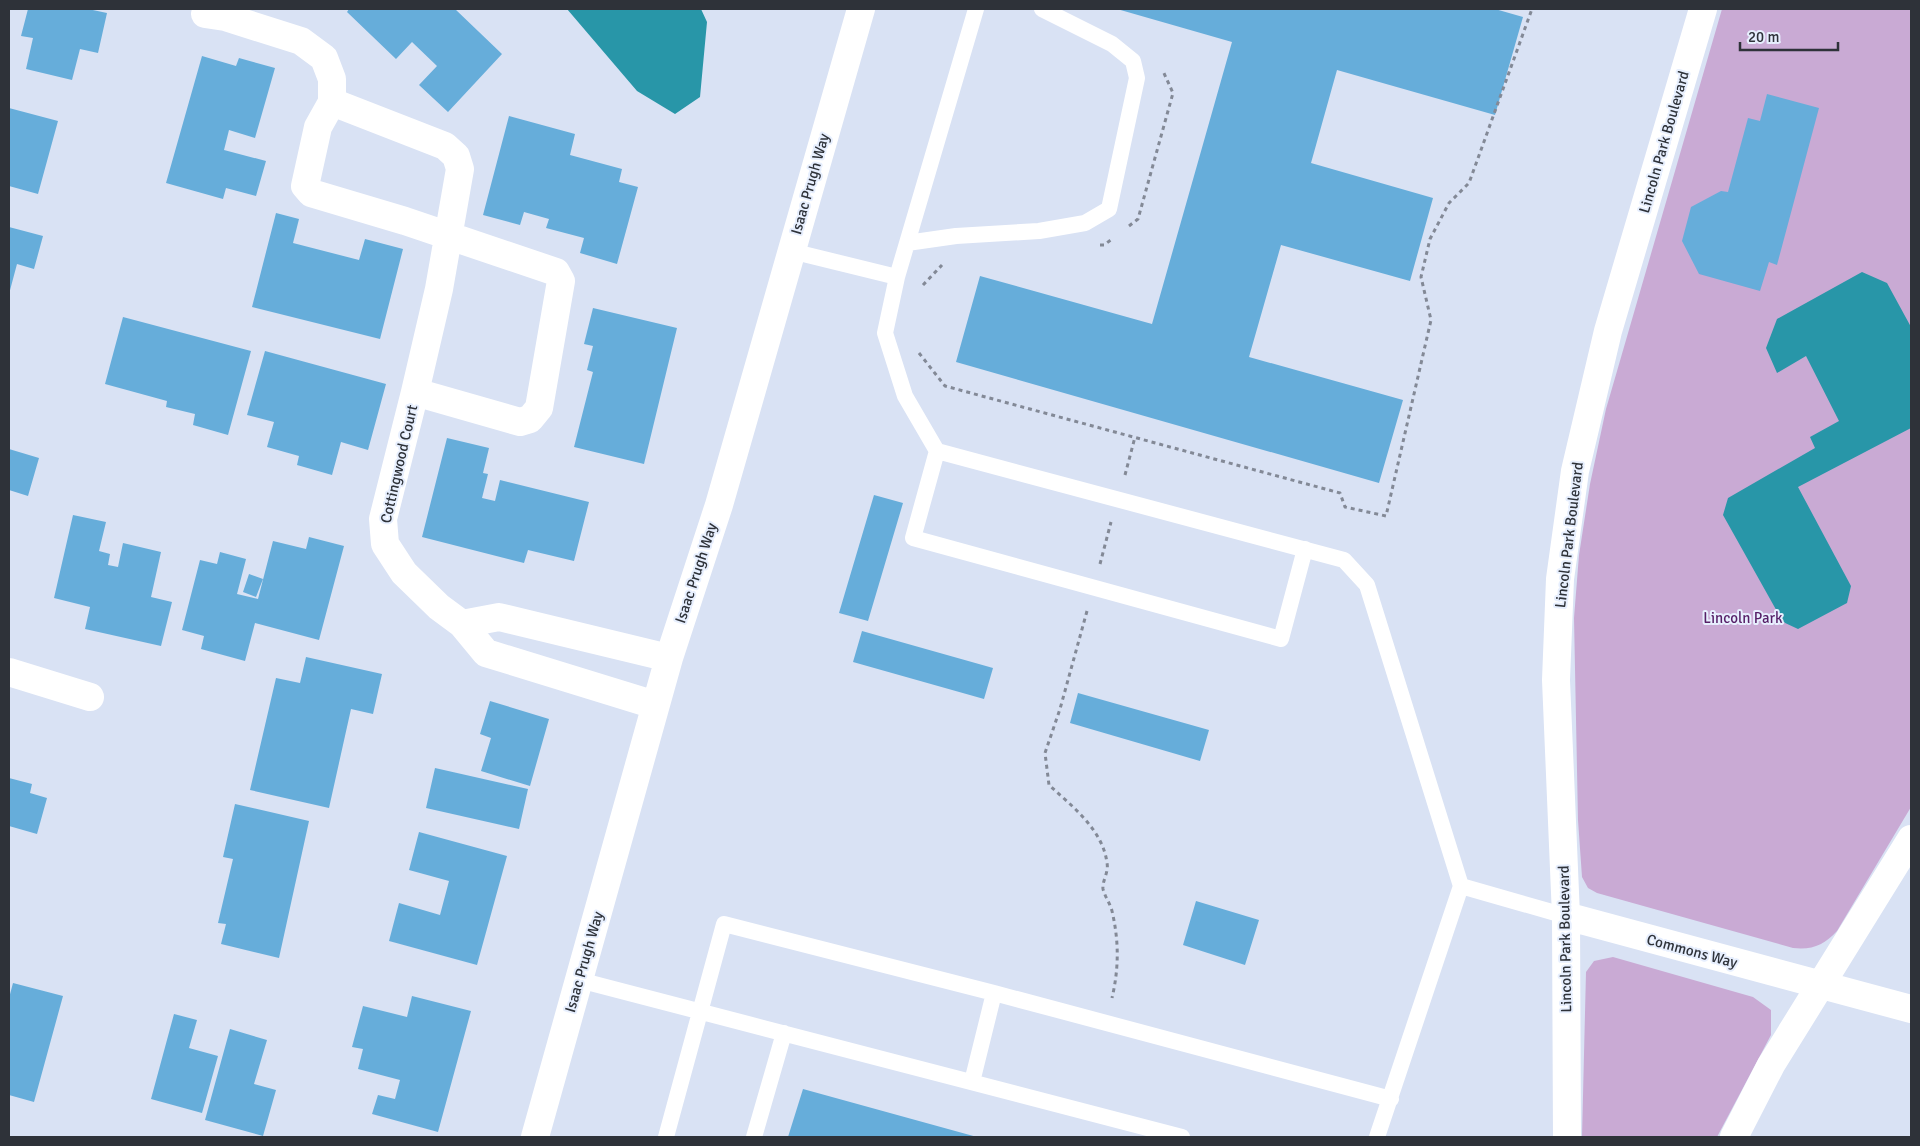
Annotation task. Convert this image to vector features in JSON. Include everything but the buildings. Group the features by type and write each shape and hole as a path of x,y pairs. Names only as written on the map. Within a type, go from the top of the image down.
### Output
{"street":[{"name":"Isaac Prugh Way","path":"535,1137 655,705 718,505 861,9"},
{"name":"Lincoln Park Boulevard","path":"1567,1137 1566,916 1556,680 1560,579 1575,471 1608,331 1703,9"},
{"path":"205,14 225,17 301,41 324,58 332,79 332,102 318,127 305,186 312,193 448,236"},
{"name":"Cottingwood Court","path":"332,102 445,146 456,156 460,169 439,289 383,519 385,544 404,572 439,608 462,624 486,653 655,705"},
{"name":"Cottingwood Court","path":"415,392 520,422 530,419 540,408 561,281 556,272 448,236"},
{"path":"462,624 499,617 669,658"},
{"path":"9,672 90,698"},
{"path":"1734,1137 1770,1065 1911,839"},
{"name":"Commons Way","path":"1566,916 1911,1009"}],"lane":[{"path":"976,9 897,277 885,333 904,396 937,451 1344,560 1368,585 1461,886 1377,1137"},
{"path":"907,243 956,236 1049,230 1085,223 1109,209 1137,78 1133,61 1112,44 1042,9"},
{"path":"791,251 897,277"},
{"path":"937,451 913,538 1281,638 1305,549"},
{"path":"1461,886 1566,916"},
{"path":"666,1137 724,924 1390,1098"},
{"path":"579,980 1182,1137"},
{"path":"972,1082 994,993"},
{"path":"754,1137 784,1033"}],"path":[{"path":"1105,1024 1118,974 1118,948 1112,909 1103,888 1108,865 1102,843 1078,811 1049,785 1046,753 1135,437 1340,493 1344,507 1386,516 1431,320 1421,277 1430,239 1449,203 1469,183 1532,9"}],"green space":[{"name":"Lincoln Park","path":"1722,9 1911,9 1911,807 1837,931 1818,946 1806,948 1793,948 1597,893 1588,888 1582,877 1578,820 1574,618 1579,555 1590,484 1606,409"},
{"path":"1613,957 1753,997 1771,1010 1771,1035 1717,1137 1582,1137 1586,972 1594,961"}],"water":[{"path":"567,9 701,9 707,22 700,97 675,114 637,91"},
{"path":"1862,272 1887,283 1911,327 1911,428 1798,487 1851,586 1847,603 1798,629 1783,622 1723,515 1728,498 1815,448 1810,437 1839,421 1806,356 1777,373 1766,348 1777,319"}]}
